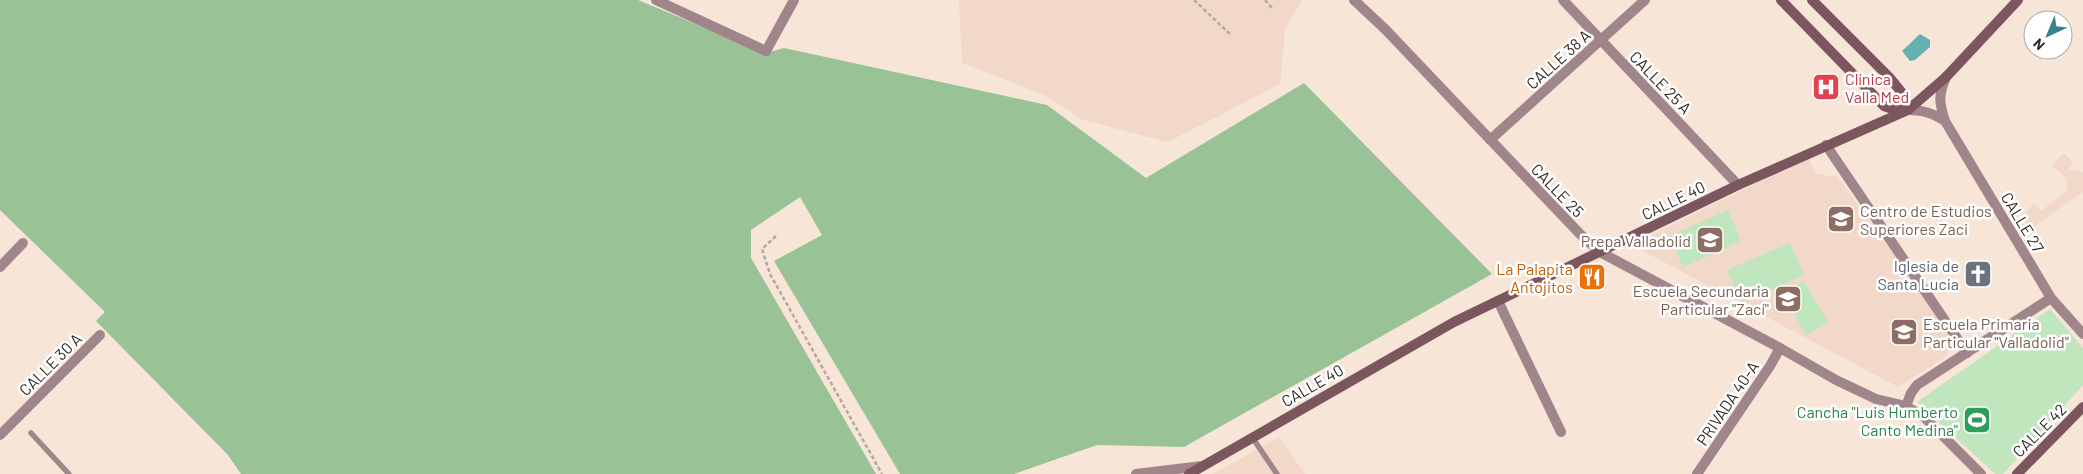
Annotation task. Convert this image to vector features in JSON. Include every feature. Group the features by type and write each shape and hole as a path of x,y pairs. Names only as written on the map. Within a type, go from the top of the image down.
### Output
{"main road":[{"path":"1781,0 1884,106 1894,110 1908,110 1903,94 1898,88 1812,0"},
{"name":"CALLE 40","path":"1189,474 1205,470 1252,437 1454,322 1738,185 1908,110 1946,77 2018,0"},
{"name":"CALLE 42","path":"2017,474 2083,407"}],"street":[{"path":"656,0 766,51 794,0"},
{"name":"CALLE 25","path":"1354,0 1385,29 1580,234 1600,252 1836,380 1876,399 1906,406 1924,417 1981,474"},
{"name":"CALLE 25 A","path":"1563,0 1738,185"},
{"name":"CALLE 38 A","path":"1490,140 1645,0"},
{"name":"CALLE 27","path":"1946,77 1940,92 1939,103 1945,121 2051,298 2083,334"},
{"path":"1908,110 1931,113 1945,121"},
{"path":"1826,145 1967,353"},
{"path":"0,267 23,243"},
{"path":"1906,406 1911,393 1917,385 2051,298"},
{"path":"1498,301 1561,432"},
{"name":"CALLE 30 A","path":"0,435 100,335"},
{"name":"PRIVADA 40-A","path":"1697,474 1770,366 1780,348"},
{"path":"1136,474 1205,470"}],"lane":[{"path":"31,433 69,474"},
{"path":"1252,437 1277,474"}],"path":[{"path":"1194,0 1231,35"},
{"path":"1265,0 1272,8"},
{"path":"776,236 762,249 770,274 882,474"}],"shaded area":[{"path":"959,0 1302,0 1285,30 1280,84 1168,142 1083,120 1045,95 962,63"},
{"path":"2064,153 2073,163 2068,169 2083,172 2083,192 2026,232 2025,213 2034,203 2041,211 2068,190 2065,177 2052,166"},
{"path":"1808,157 1815,173 1837,176 1947,327 1950,341 1947,356 1898,387 1632,245"},
{"path":"1279,437 1305,474 1213,474"}],"green space":[{"path":"0,0 638,0 766,53 784,48 1047,105 1146,178 1304,83 1492,274 1184,447 1097,445 1014,474 900,474 774,261 822,235 800,197 751,230 751,258 876,474 241,474 228,455 96,321 105,312 0,210"},
{"path":"1728,210 1741,241 1683,267 1669,236"},
{"path":"1790,243 1804,275 1742,303 1727,270"},
{"path":"1804,281 1828,322 1806,335 1783,293"},
{"path":"2050,309 2083,348 2083,385 2003,474 1995,474 1917,402"}],"water":[{"path":"1920,34 1930,40 1930,47 1915,60 1910,61 1902,51"}],"place":[{"name":"Clínica Valla Med","path":"1826,87"},
{"name":"Centro de Estudios Superiores Zaci","path":"1841,219"},
{"name":"Prepa Valladolid","path":"1710,240"},
{"name":"Iglesia de Santa Lucia","path":"1978,274"},
{"name":"La Palapita Antojitos","path":"1592,277"},
{"name":"Escuela Secundaria Particular \"Zací\"","path":"1788,299"},
{"name":"Escuela Primaria Particular \"Valladolid\"","path":"1904,332"},
{"name":"Cancha \"Luis Humberto Canto Medina\"","path":"1977,420"}]}
